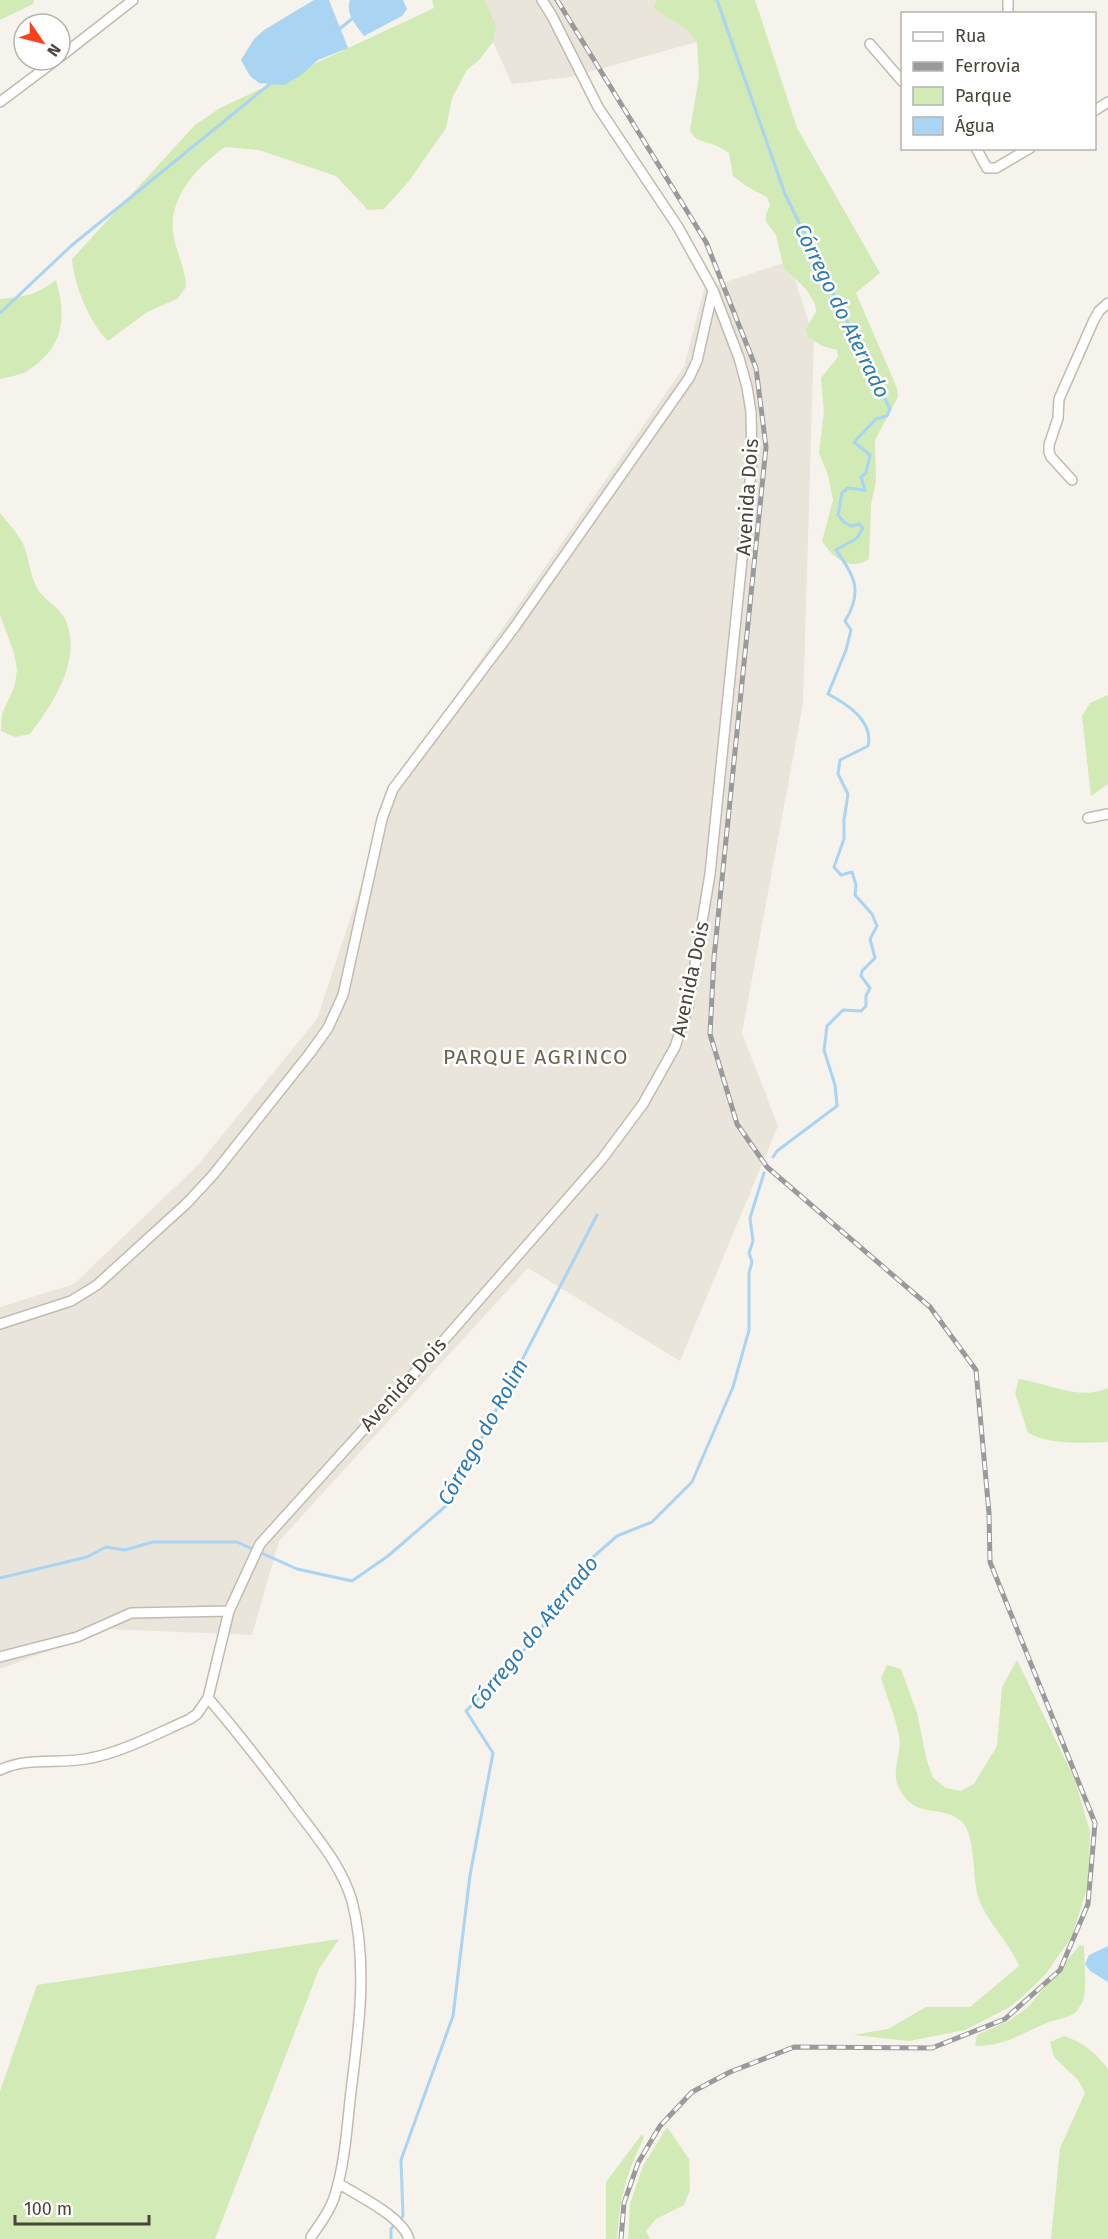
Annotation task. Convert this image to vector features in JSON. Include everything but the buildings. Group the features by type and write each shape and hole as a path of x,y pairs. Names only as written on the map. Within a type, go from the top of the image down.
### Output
{"street":[{"path":"72,48 133,0"},
{"name":"Avenida Dois","path":"0,1770 20,1762 87,1759 105,1755 197,1714 208,1698 229,1611 259,1545 438,1347 602,1159 643,1104 675,1047 688,1007 710,874 752,461 751,412 739,358 713,290 678,227 598,107 542,0"},
{"path":"870,44 901,79"},
{"path":"0,102 40,72"},
{"path":"977,150 987,168 996,168 1027,150"},
{"path":"0,1324 71,1301 97,1285 207,1182 328,1028 343,995 382,819 393,789 514,628 689,378 697,361 713,290"},
{"path":"1072,480 1052,457 1049,445 1058,418 1059,399 1093,321 1108,303"},
{"path":"1088,818 1108,814"},
{"path":"0,1657 77,1637 131,1613 229,1611"},
{"path":"208,1698 251,1749 331,1856 343,1878 351,1900 357,1928 358,2033 338,2183 325,2216 311,2237"},
{"path":"338,2183 393,2218 409,2239"}],"shaded area":[{"path":"483,0 656,0 653,8 687,30 697,42 571,77 512,84 493,42"},
{"path":"789,261 814,338 803,704 742,1033 778,1126 680,1361 528,1268 279,1541 252,1635 107,1629 0,1669 0,1307 74,1284 197,1166 317,1019 395,783 684,367 704,289"}],"green space":[{"path":"0,0 34,0 33,4 12,12 12,14 0,20"},
{"path":"432,0 485,0 496,26 493,42 479,60 467,70 452,98 446,128 409,181 384,209 368,210 336,176 259,150 225,147 194,175 179,198 175,210 174,238 186,287 177,299 147,312 108,341 94,323 84,303 76,281 72,259 195,125 220,108 434,8"},
{"path":"656,0 755,0 797,128 880,273 856,293 897,388 898,397 875,440 876,482 871,504 869,559 862,563 842,561 822,541 833,500 828,475 819,453 824,411 821,378 838,357 837,350 822,346 808,337 806,329 816,312 815,304 806,289 784,268 776,235 766,222 766,214 770,205 767,197 733,176 729,153 697,139 692,134 690,130 699,76 697,42 687,30 653,8"},
{"path":"56,280 61,319 60,331 55,342 49,352 27,371 0,379 0,299 30,294"},
{"path":"0,513 22,542 36,586 42,595 60,611 66,621 70,636 68,666 56,695 30,734 15,737 1,731 2,714 15,685 17,669 14,653 0,615"},
{"path":"1108,695 1108,784 1091,796 1082,716 1090,703"},
{"path":"1019,1379 1074,1392 1097,1392 1108,1388 1108,1442 1078,1443 1047,1440 1028,1433 1015,1393"},
{"path":"1017,1660 1075,1780 1090,1832 1088,1886 1071,1938 1045,1975 1022,1997 1008,2008 965,2030 909,2041 853,2035 888,2029 926,2007 970,2007 1019,1966 1010,1948 986,1914 978,1896 971,1845 966,1827 953,1816 913,1805 899,1788 896,1769 899,1735 881,1678 887,1665 901,1669 917,1713 933,1778 946,1788 961,1791 974,1784 997,1746 1002,1687"},
{"path":"339,1939 319,1969 215,2239 0,2239 0,2091 37,1985"},
{"path":"1080,1945 1084,1946 1085,1990 1083,2001 1075,2013 996,2044 975,2046 977,2035 1010,2020 1028,2007"},
{"path":"1064,2036 1089,2049 1108,2069 1108,2239 1051,2239 1060,2148 1085,2093 1078,2080 1054,2057 1050,2042"},
{"path":"667,2127 689,2159 690,2190 684,2205 656,2219 646,2231 650,2239 628,2239 630,2204 643,2166"},
{"path":"642,2134 644,2138 624,2187 617,2239 606,2239 606,2182"}],"water":[{"path":"314,0 329,0 348,48 318,60 300,76 284,85 259,83 250,76 241,60 254,39 264,30"},
{"path":"350,0 403,0 407,9 402,16 364,36 350,15"},
{"path":"1108,1946 1108,1982 1090,1971 1085,1964 1089,1955"}],"waterway":[{"name":"Córrego do Aterrado","path":"717,0 785,194 890,409 887,416 876,419 854,442 870,455 866,473 861,477 865,490 848,488 842,493 838,515 851,526 859,524 863,528 857,538 836,550 852,576 855,593 851,611 845,621 851,630 846,650 828,694 857,714 863,721 869,737 868,746 840,760 838,774 848,794 844,839 834,867 841,875 852,872 856,885 855,895 872,914 877,926 870,939 875,958 862,971 861,976 870,988 866,996 866,1006 861,1011 843,1010 827,1026 824,1050 835,1085 837,1106 777,1151 773,1157"},
{"path":"337,31 353,18"},
{"path":"0,313 71,246 271,83"},
{"name":"Córrego do Aterrado","path":"391,2239 391,2229 403,2216 401,2160 453,2016 470,1875 493,1753 466,1711 508,1669 539,1632 566,1587 584,1565 617,1536 652,1522 692,1482 733,1387 749,1330 749,1273 752,1262 749,1253 753,1241 750,1218 764,1173"},
{"name":"Córrego do Rolim","path":"0,1578 87,1557 106,1547 125,1550 153,1542 237,1542 297,1569 352,1581 388,1556 447,1505 597,1215"}],"railway":[{"path":"557,0 706,242 756,368 766,447 714,958 710,1034 737,1124 767,1167 930,1307 976,1370 989,1513 990,1562 1095,1823 1088,1904 1060,1970 1005,2019 932,2048 794,2047 730,2072 692,2092 660,2126 638,2163 624,2203 621,2239"}],"district":[{"name":"PARQUE AGRINCO","path":"536,1057"}]}
